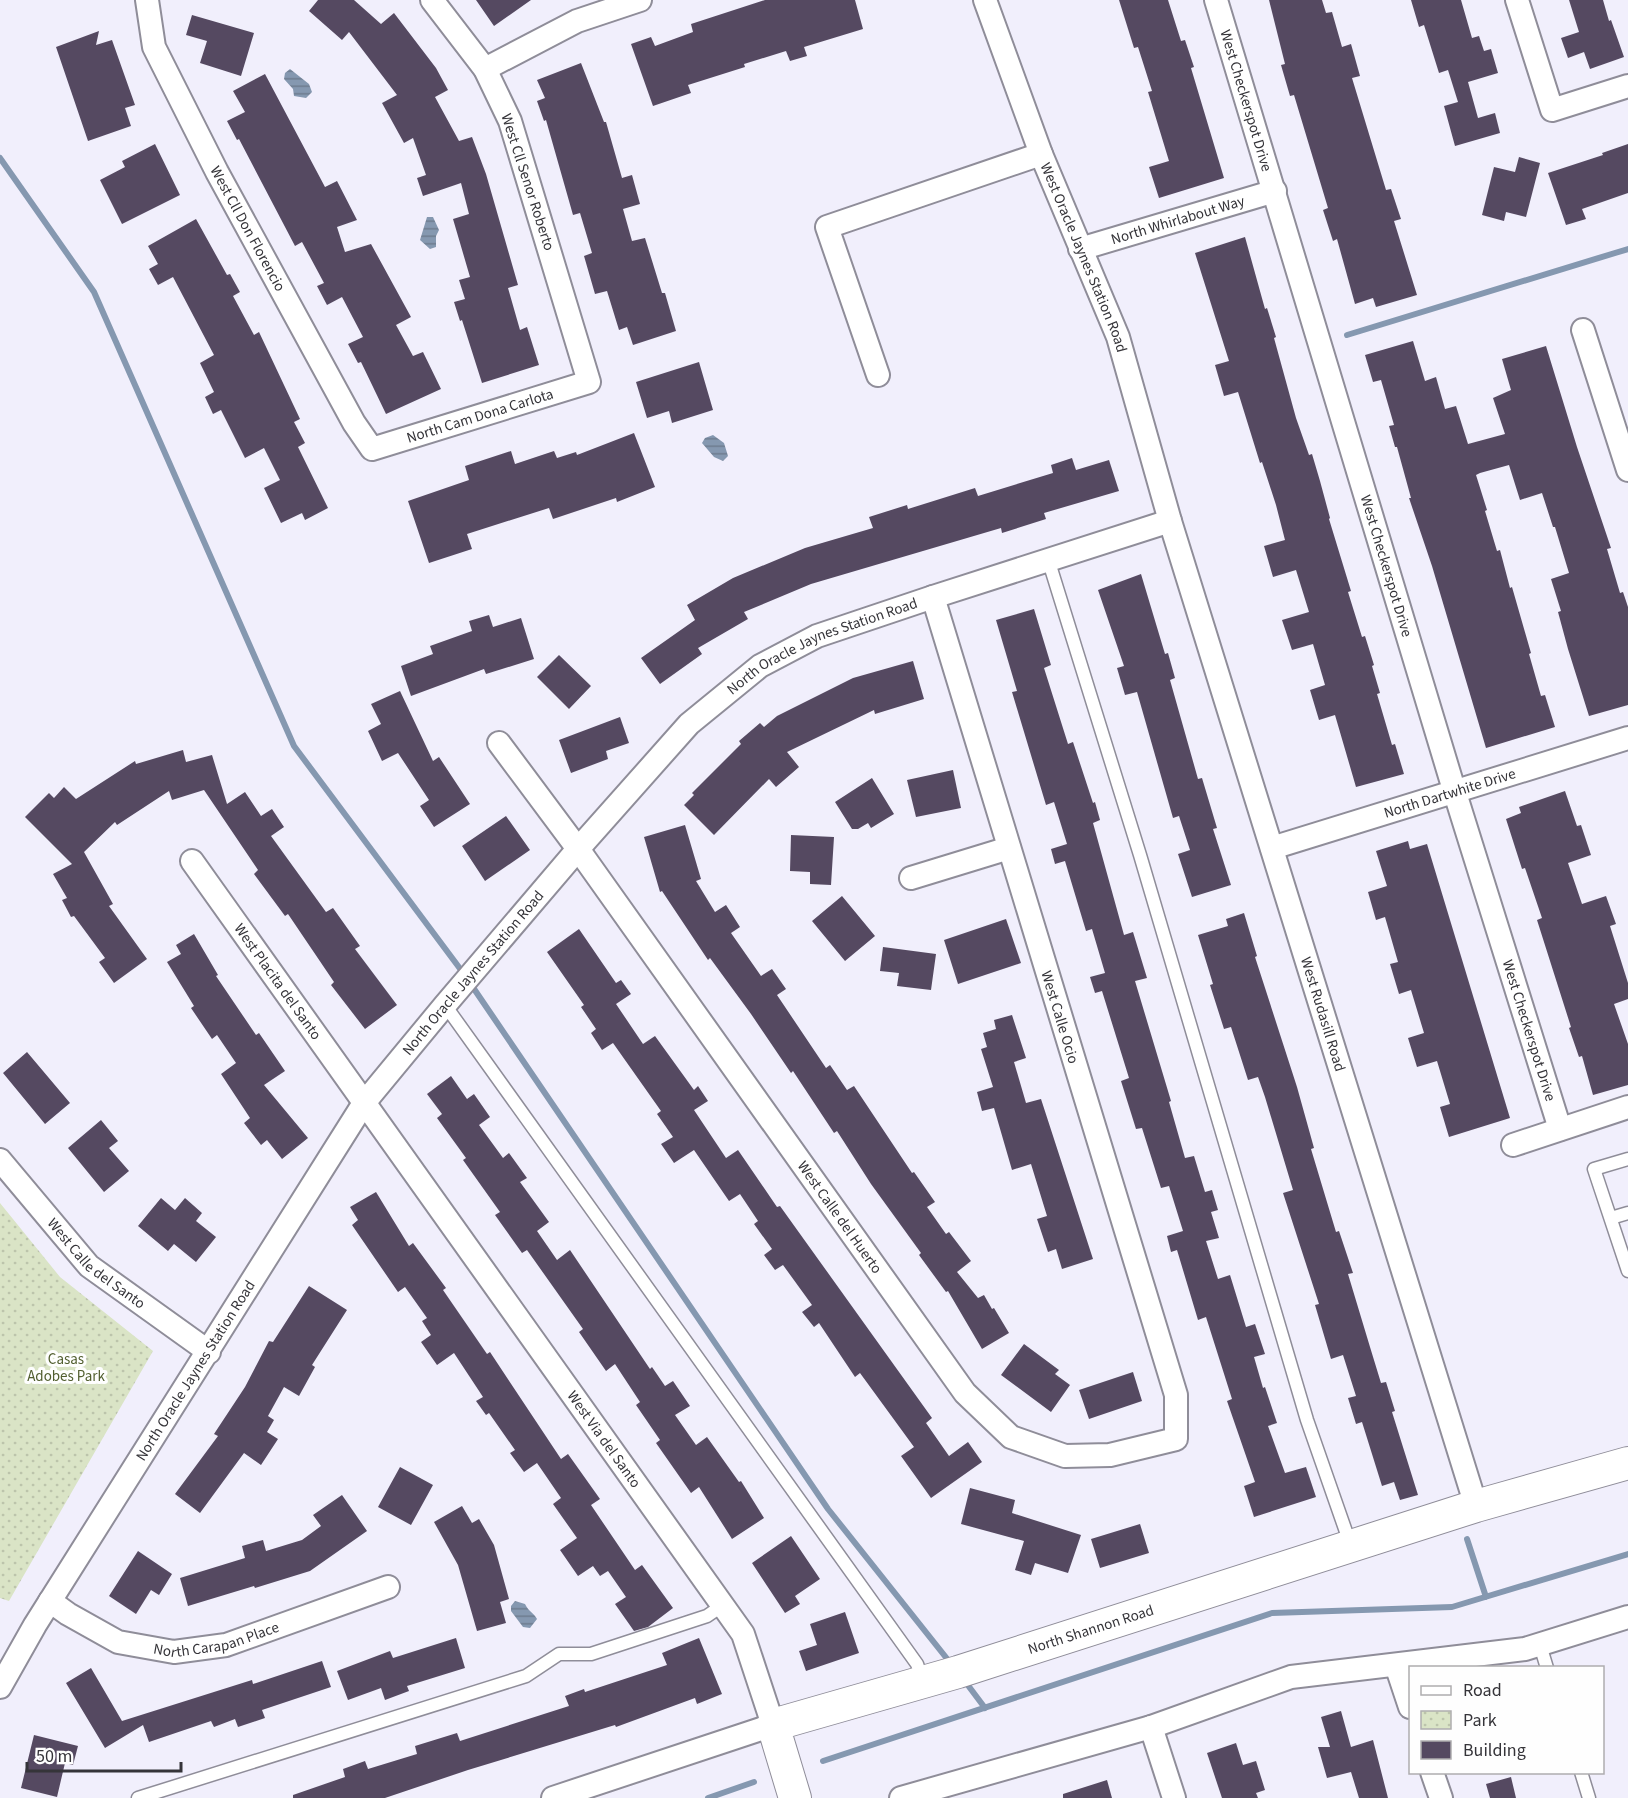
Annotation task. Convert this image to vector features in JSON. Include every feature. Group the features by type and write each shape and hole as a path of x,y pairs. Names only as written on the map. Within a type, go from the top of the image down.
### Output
{"street":[{"name":"West Cll Don Florencio","path":"147,0 154,47 222,182 354,423 372,449"},
{"name":"West Cll Senor Roberto","path":"432,0 485,69 510,121 589,382"},
{"path":"485,69 577,21 640,0"},
{"name":"West Oracle Jaynes Station Road","path":"985,0 1041,153 1118,337 1170,520"},
{"name":"West Checkerspot Drive","path":"1216,0 1455,793 1560,1129"},
{"path":"1517,0 1552,110 1628,86"},
{"path":"878,375 827,227 1041,153"},
{"name":"North Whirlabout Way","path":"1080,249 1275,190"},
{"path":"1583,330 1623,440 1628,470"},
{"name":"North Cam Dona Carlota","path":"372,449 589,382"},
{"name":"North Oracle Jaynes Station Road","path":"0,1687 50,1601 364,1103 444,1005 578,849 690,724 760,666 817,636 1170,520"},
{"name":"West Rudasill Road","path":"1170,520 1476,1506"},
{"name":"West Calle Ocio","path":"933,597 1176,1395 1176,1439"},
{"name":"North Dartwhite Drive","path":"1272,849 1628,738"},
{"name":"West Calle del Huerto","path":"499,743 578,849 965,1393 1011,1437 1065,1456 1110,1455 1176,1439"},
{"path":"911,878 1009,848"},
{"name":"West Placita del Santo","path":"192,861 364,1103"},
{"name":"West Via del Santo","path":"364,1103 743,1634 795,1798"},
{"path":"1513,1145 1628,1107"},
{"name":"West Calle del Santo","path":"0,1160 89,1266 209,1352"},
{"name":"North Shannon Road","path":"553,1798 773,1725 923,1682 1476,1506 1628,1463"},
{"name":"North Carapan Place","path":"50,1601 68,1614 118,1642 174,1652 226,1645 387,1587"},
{"path":"902,1798 925,1795 1151,1727 1291,1677 1525,1649 1628,1617"},
{"path":"1396,1665 1409,1704"},
{"path":"1151,1727 1174,1798"},
{"path":"1432,1774 1441,1798"}],"lane":[{"path":"1048,559 1143,867 1307,1420 1351,1547"},
{"path":"444,1005 917,1664 923,1682"},
{"path":"1628,1159 1594,1170 1628,1271"},
{"path":"1611,1218 1628,1213"},
{"path":"138,1798 526,1676 559,1654 591,1654 707,1616 723,1605"},
{"path":"1540,1645 1546,1666"},
{"path":"1581,1774 1589,1798"}],"green space":[{"name":"Casas Adobes Park","path":"0,1203 60,1277 153,1351 9,1601 0,1598"}],"water":[{"path":"290,69 309,84 312,92 306,98 294,96 293,89 284,79 285,73"},
{"path":"427,217 433,217 439,230 436,236 436,247 430,249 420,240"},
{"path":"713,435 724,443 728,456 723,461 714,457 702,443 705,438"},
{"path":"515,1601 525,1604 537,1619 530,1628 523,1627 511,1611 511,1606"}],"building":[{"path":"318,0 354,0 381,24 394,13 436,68 448,90 435,97 459,141 472,137 486,174 518,285 508,288 520,330 527,327 539,365 482,383 454,302 465,299 459,280 470,277 453,219 469,214 461,183 423,196 417,178 426,175 413,138 404,143 382,103 397,95 349,32 342,40 309,11"},
{"path":"476,0 531,0 494,26"},
{"path":"765,0 855,0 863,29 804,47 807,56 790,61 786,51 744,64 745,67 688,85 691,93 653,106 631,44 651,37 655,46 693,32 691,24"},
{"path":"1119,0 1168,0 1181,41 1185,40 1194,67 1191,68 1224,178 1159,198 1149,167 1169,161 1148,92 1152,91 1138,47 1134,48"},
{"path":"1269,0 1322,0 1326,13 1332,12 1342,47 1351,44 1360,76 1352,78 1386,190 1391,189 1401,219 1394,221 1417,295 1376,307 1373,298 1355,304 1337,239 1333,241 1323,210 1328,208 1294,95 1290,96 1281,65 1285,64"},
{"path":"1411,0 1461,0 1472,38 1479,36 1484,51 1491,49 1498,73 1468,82 1478,118 1495,113 1500,133 1455,146 1444,106 1458,102 1448,70 1439,73 1424,25 1419,27"},
{"path":"1569,0 1603,0 1624,57 1590,69 1584,52 1568,58 1561,38 1579,32"},
{"path":"192,15 254,33 241,76 200,63 207,41 186,35"},
{"path":"99,31 96,45 112,40 135,105 125,108 131,126 88,141 56,47"},
{"path":"581,63 604,122 606,122 622,178 632,175 640,204 623,209 632,241 645,238 676,331 633,345 627,327 619,330 607,291 595,294 584,256 592,253 580,213 573,215 546,120 544,121 537,101 545,98 537,80"},
{"path":"265,74 325,187 337,181 357,220 337,227 345,252 371,244 411,317 396,325 413,356 423,352 441,389 386,414 361,362 358,363 348,344 363,337 342,297 327,305 317,286 324,283 302,242 295,246 239,139 237,140 227,121 245,112 233,91"},
{"path":"155,144 180,195 122,224 100,180 125,167 122,161"},
{"path":"1628,144 1628,193 1582,209 1586,219 1566,225 1548,173 1603,155 1602,153"},
{"path":"1519,157 1540,163 1526,217 1506,212 1504,221 1482,215 1494,167 1515,172"},
{"path":"196,219 227,275 230,274 240,292 233,296 254,335 259,332 300,419 294,422 305,443 298,447 328,508 305,520 302,513 281,523 264,488 280,480 264,448 245,458 221,410 213,414 205,397 214,392 200,363 214,355 173,277 158,285 149,269 158,264 148,246"},
{"path":"1245,237 1265,309 1267,308 1276,337 1274,338 1296,418 1309,455 1312,454 1320,481 1351,591 1348,592 1362,637 1365,636 1374,665 1372,666 1380,693 1377,694 1392,745 1395,744 1404,774 1356,787 1335,715 1319,720 1310,690 1325,685 1313,644 1292,650 1282,620 1309,612 1296,570 1273,577 1264,546 1285,540 1276,505 1238,392 1224,396 1215,365 1229,361 1195,253"},
{"path":"1413,341 1425,381 1436,377 1445,409 1456,406 1468,444 1505,434 1493,398 1511,390 1502,359 1546,346 1611,548 1607,549 1620,593 1623,592 1628,607 1628,705 1589,716 1568,649 1558,612 1561,611 1551,579 1569,573 1542,493 1520,500 1509,465 1480,473 1476,475 1487,510 1485,511 1497,551 1500,550 1510,588 1512,587 1541,696 1545,695 1555,727 1486,748 1432,566 1409,498 1411,498 1397,447 1395,447 1389,426 1394,425 1381,380 1373,382 1365,355"},
{"path":"699,362 713,410 672,423 669,411 647,418 636,382"},
{"path":"634,433 655,487 617,502 616,498 553,519 549,508 467,534 472,549 429,563 408,501 469,480 465,466 511,451 515,464 554,451 557,458 576,452 577,455"},
{"path":"1072,458 1076,470 1109,460 1119,491 1044,513 1046,519 1002,533 1001,528 811,584 744,612 748,619 698,648 702,654 660,684 641,658 695,620 687,605 733,578 805,548 873,528 869,517 907,505 908,509 975,488 978,496 1053,473 1051,465"},
{"path":"1141,574 1165,654 1168,653 1175,678 1170,680 1198,779 1202,778 1217,828 1213,829 1231,885 1192,897 1178,854 1190,850 1179,816 1173,818 1137,692 1125,695 1117,668 1124,666 1098,590"},
{"path":"1034,609 1051,665 1044,668 1068,744 1073,742 1100,820 1093,823 1124,935 1133,932 1147,978 1135,981 1171,1101 1169,1102 1185,1158 1194,1156 1205,1192 1212,1190 1218,1210 1211,1212 1219,1238 1206,1241 1218,1279 1230,1275 1246,1327 1255,1324 1265,1354 1254,1357 1277,1423 1268,1426 1285,1473 1306,1467 1316,1497 1254,1517 1244,1486 1255,1482 1227,1401 1232,1399 1206,1317 1198,1320 1177,1250 1171,1252 1167,1236 1183,1231 1169,1186 1161,1188 1142,1128 1136,1129 1121,1081 1129,1078 1102,991 1095,993 1090,977 1105,973 1092,929 1086,931 1065,861 1055,864 1051,849 1067,844 1054,802 1046,805 1012,692 1017,691 996,620"},
{"path":"489,615 493,627 521,618 534,659 486,674 484,669 411,696 401,666 433,654 430,646 472,631 469,621"},
{"path":"559,655 591,686 569,709 537,677"},
{"path":"913,661 924,699 875,714 874,710 787,752 799,767 776,787 769,779 714,835 684,805 694,795 692,793 741,744 739,741 760,723 764,727 777,716 853,678"},
{"path":"400,691 433,761 439,757 470,804 434,827 420,806 429,800 398,753 382,761 368,731 381,724 371,704"},
{"path":"620,717 629,743 606,751 608,759 571,773 559,740"},
{"path":"183,750 186,762 212,755 227,804 245,792 261,816 272,809 284,827 271,836 326,912 333,908 360,946 355,949 397,1005 365,1029 331,985 334,982 288,914 285,916 254,874 258,870 204,790 172,800 169,791 117,825 115,822 84,852 113,904 109,906 147,959 114,983 99,962 105,958 74,916 71,917 62,900 67,898 53,874 72,864 25,817 49,793 54,798 64,787 76,799 135,761 136,764"},
{"path":"953,770 961,808 916,817 907,780"},
{"path":"872,778 894,814 871,828 868,823 858,829 852,829 835,802"},
{"path":"1565,791 1577,826 1581,825 1591,855 1568,863 1582,904 1606,896 1616,924 1610,926 1628,983 1628,999 1614,1004 1628,1044 1628,1085 1593,1095 1582,1056 1579,1057 1569,1028 1571,1027 1537,920 1542,918 1525,868 1522,869 1506,819 1521,813 1519,807"},
{"path":"506,816 530,850 485,881 462,846"},
{"path":"685,825 701,879 696,881 715,912 726,905 740,927 731,933 761,976 772,969 786,989 777,995 826,1068 830,1065 847,1090 854,1086 912,1173 914,1172 935,1202 927,1207 946,1234 949,1232 971,1261 957,1272 978,1298 984,1295 1009,1333 982,1349 948,1291 946,1292 919,1255 921,1253 871,1184 837,1131 834,1133 793,1071 791,1073 710,958 708,960 662,891 660,892 644,837"},
{"path":"791,835 834,837 831,885 810,884 810,872 790,871"},
{"path":"1408,841 1410,849 1427,844 1510,1118 1449,1137 1440,1107 1450,1104 1437,1061 1417,1067 1408,1038 1424,1033 1411,990 1399,994 1390,964 1398,962 1385,917 1376,920 1368,892 1387,886 1376,851"},
{"path":"842,896 875,936 845,961 812,921"},
{"path":"1244,913 1257,956 1255,957 1297,1087 1314,1148 1311,1149 1336,1232 1339,1231 1353,1273 1348,1274 1381,1383 1386,1382 1395,1411 1392,1412 1418,1495 1400,1500 1394,1482 1382,1486 1362,1422 1356,1424 1348,1398 1356,1396 1343,1355 1331,1359 1315,1305 1319,1304 1283,1193 1293,1190 1265,1097 1258,1077 1248,1080 1231,1027 1224,1029 1210,985 1213,984 1198,935 1228,926 1226,919"},
{"path":"1006,919 1021,963 958,984 944,940"},
{"path":"579,929 616,983 621,980 631,994 616,1004 643,1044 655,1036 694,1090 698,1086 708,1101 694,1110 726,1158 738,1150 777,1207 780,1206 932,1418 926,1423 949,1456 968,1442 982,1462 931,1498 901,1456 914,1447 860,1373 855,1377 819,1323 814,1327 802,1312 812,1305 783,1265 775,1270 764,1255 772,1249 754,1224 758,1221 740,1194 729,1201 694,1150 674,1163 661,1144 673,1137 657,1114 661,1111 613,1043 602,1050 591,1033 596,1029 581,1007 584,1005 547,952"},
{"path":"194,934 218,975 216,976 256,1035 259,1033 285,1071 264,1085 308,1138 282,1159 267,1140 261,1145 244,1123 250,1118 221,1074 236,1063 217,1035 212,1039 191,1008 194,1006 167,962 181,954 176,945"},
{"path":"883,947 936,954 931,990 897,986 899,973 880,971"},
{"path":"1012,1015 1026,1058 1014,1062 1026,1103 1041,1099 1093,1259 1062,1269 1056,1249 1048,1252 1037,1219 1047,1216 1031,1164 1012,1170 994,1108 982,1111 977,1092 993,1087 981,1049 987,1047 983,1033 996,1029 994,1020"},
{"path":"27,1052 70,1103 45,1124 3,1073"},
{"path":"451,1076 467,1099 474,1094 490,1117 479,1125 503,1158 509,1153 527,1178 520,1182 549,1222 537,1231 557,1260 570,1250 650,1369 652,1367 665,1386 673,1381 690,1406 675,1415 696,1445 707,1437 739,1482 741,1481 764,1518 732,1539 699,1487 691,1493 656,1443 660,1440 636,1405 640,1402 615,1364 606,1371 579,1332 583,1329 527,1250 522,1253 495,1215 500,1212 463,1160 466,1158 437,1118 442,1114 427,1094"},
{"path":"101,1120 118,1141 109,1148 129,1171 104,1192 68,1148"},
{"path":"376,1192 409,1246 413,1243 446,1288 443,1290 487,1354 490,1352 561,1459 568,1454 600,1499 591,1505 635,1570 642,1565 673,1608 648,1627 634,1631 615,1604 626,1597 608,1571 600,1576 593,1566 578,1576 560,1550 577,1538 553,1504 561,1498 537,1463 524,1472 510,1453 515,1450 489,1413 486,1415 476,1401 483,1397 454,1353 437,1365 421,1342 431,1335 422,1321 427,1318 405,1287 398,1292 352,1225 358,1220 350,1207"},
{"path":"161,1198 175,1210 185,1198 202,1213 196,1221 216,1237 196,1262 174,1244 168,1251 138,1226"},
{"path":"309,1286 347,1310 312,1365 315,1367 299,1396 284,1387 268,1416 274,1420 267,1432 278,1439 261,1465 244,1453 200,1513 175,1494 218,1436 214,1434 245,1387 269,1341 273,1342"},
{"path":"1024,1344 1059,1370 1055,1374 1070,1385 1051,1412 1001,1375"},
{"path":"1133,1372 1142,1401 1089,1419 1079,1390"},
{"path":"400,1467 433,1485 411,1525 378,1507"},
{"path":"970,1488 1015,1500 1012,1513 1081,1535 1068,1573 1035,1563 1031,1575 1015,1570 1024,1541 961,1524"},
{"path":"342,1495 367,1531 310,1571 188,1606 180,1578 245,1558 242,1546 263,1540 266,1551 302,1540 321,1526 313,1515"},
{"path":"462,1506 472,1523 479,1519 494,1545 509,1599 500,1602 506,1623 477,1631 458,1565 434,1522"},
{"path":"1140,1524 1149,1553 1100,1568 1091,1539"},
{"path":"791,1536 820,1579 795,1596 800,1604 785,1613 752,1563"},
{"path":"138,1551 172,1574 159,1595 151,1590 136,1614 109,1596"},
{"path":"845,1612 859,1653 806,1671 799,1651 817,1645 810,1624"},
{"path":"456,1638 465,1668 407,1686 409,1691 385,1700 381,1688 348,1700 337,1671 390,1651 393,1658"},
{"path":"699,1638 722,1694 697,1704 695,1698 616,1727 615,1725 468,1770 385,1798 293,1798 293,1795 345,1777 343,1769 365,1761 368,1769 417,1754 415,1746 457,1733 460,1741 569,1706 565,1696 584,1689 585,1692 667,1665 662,1653"},
{"path":"322,1661 331,1687 262,1710 265,1718 238,1727 235,1719 214,1727 211,1721 149,1742 143,1725 105,1748 66,1683 91,1668 122,1721 252,1680 253,1684"},
{"path":"1341,1711 1351,1747 1373,1740 1388,1798 1359,1798 1351,1772 1327,1778 1318,1747 1330,1747 1321,1717"},
{"path":"34,1735 78,1746 73,1765 65,1763 57,1797 21,1788"},
{"path":"1236,1743 1243,1765 1256,1761 1265,1790 1256,1793 1258,1798 1222,1798 1207,1753"},
{"path":"1511,1777 1516,1798 1490,1798 1486,1784"},
{"path":"1107,1780 1112,1798 1063,1798 1063,1794"}],"waterway":[{"path":"0,158 94,292 294,746 464,974"},
{"path":"1347,335 1628,249"},
{"path":"470,983 828,1509 952,1665"},
{"path":"1467,1539 1486,1597"},
{"path":"823,1761 1272,1613 1452,1607 1628,1554"},
{"path":"964,1680 985,1708"},
{"path":"708,1798 754,1782"}]}
